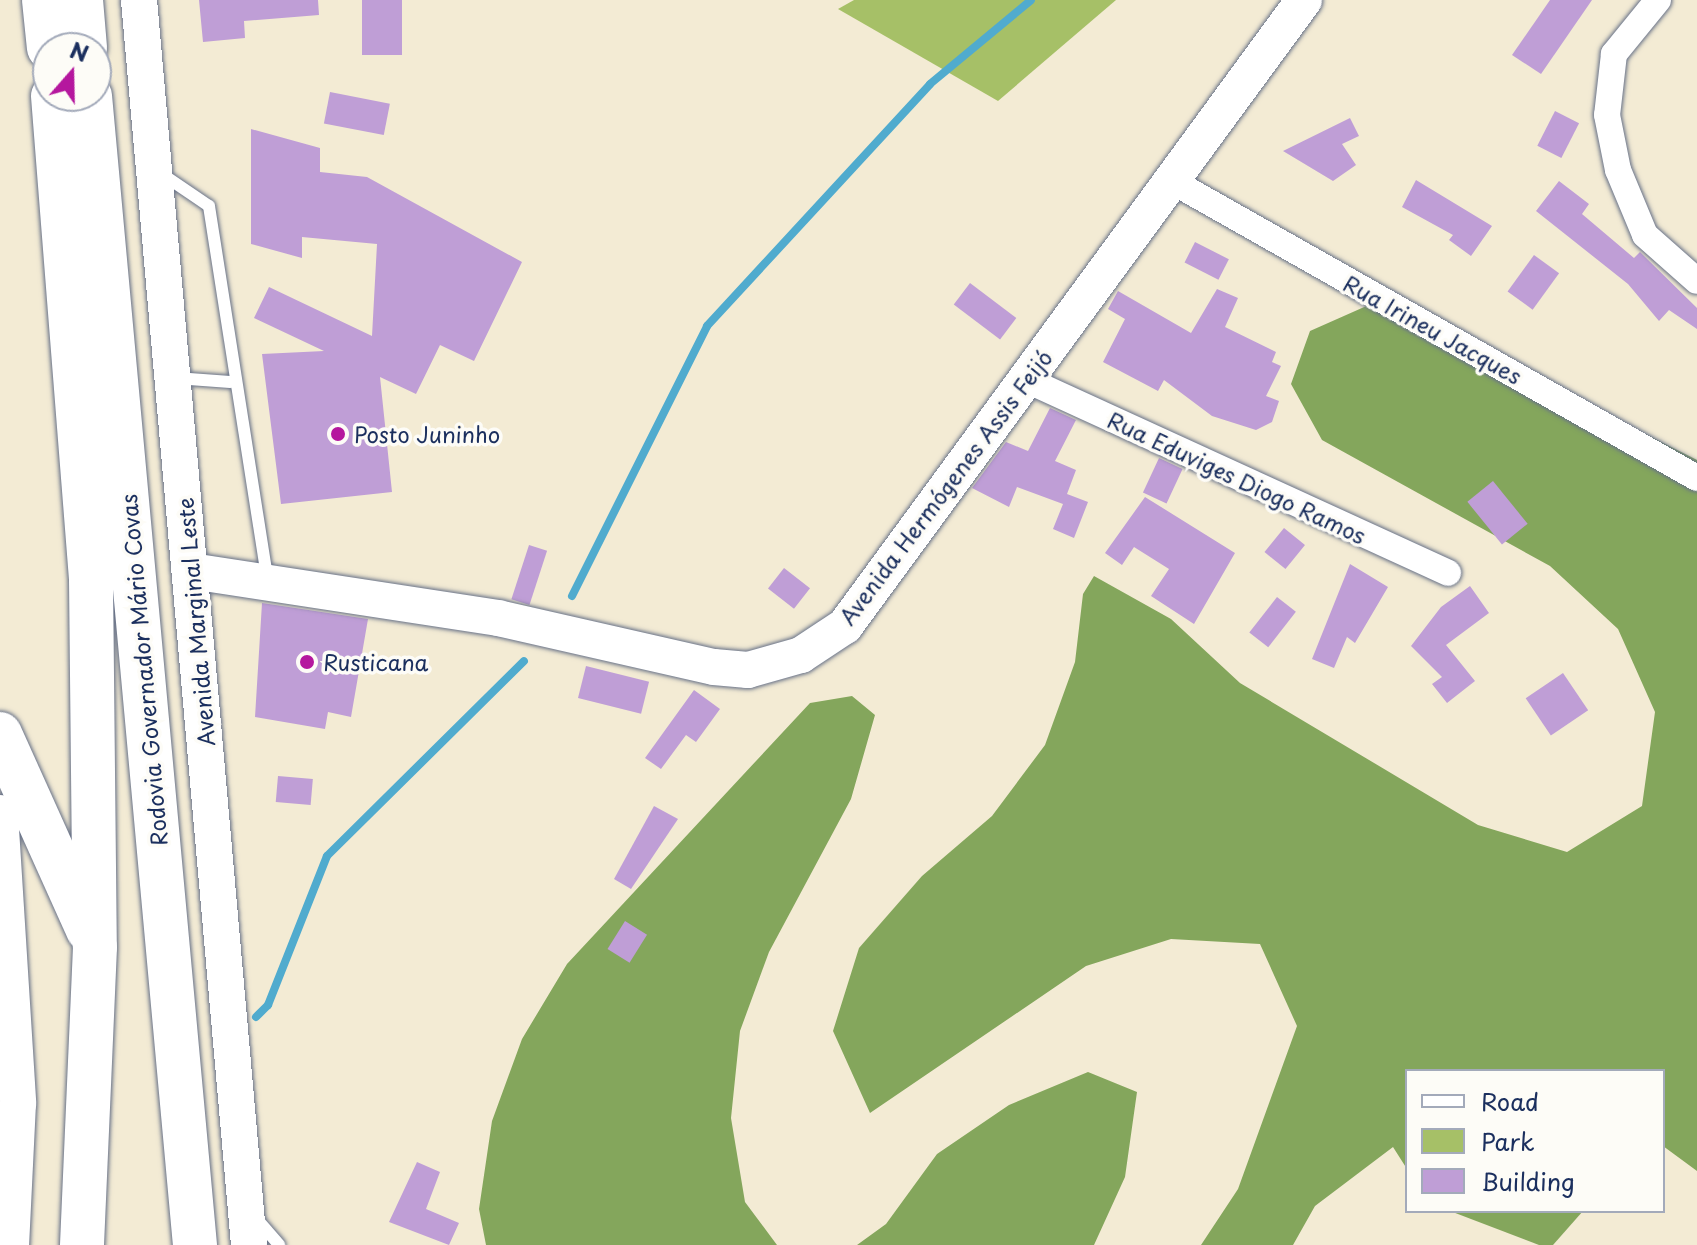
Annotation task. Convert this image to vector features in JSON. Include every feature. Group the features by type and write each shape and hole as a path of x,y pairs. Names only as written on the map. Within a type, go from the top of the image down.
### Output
{"highway":[{"path":"44,0 47,32"},
{"path":"81,0 84,32"},
{"path":"88,32 91,0"},
{"name":"Rodovia Governador Mário Covas","path":"54,112 88,504 95,947 82,1245"},
{"name":"Rodovia Governador Mário Covas","path":"91,112 195,1245"},
{"path":"0,734 95,947"}],"main road":[{"name":"Avenida Marginal Leste","path":"139,0 175,378 249,1245"},
{"name":"Avenida Hermógenes Assis Feijó","path":"191,571 498,618 714,667 783,664 845,626 1304,0"},
{"path":"0,813 18,1103 11,1245"}],"street":[{"path":"1658,0 1614,54 1607,115 1625,192 1645,235 1697,281"},
{"name":"Rua Irineu Jacques","path":"1170,180 1697,478"},
{"name":"Rua Eduviges Diogo Ramos","path":"1027,380 1448,573"}],"lane":[{"path":"156,170 209,206 231,382 267,581"},
{"path":"175,378 231,382"},
{"path":"246,1206 279,1245"}],"green space":[{"path":"854,0 1116,0 998,101 838,9"},
{"path":"1380,300 1697,460 1697,1171 1665,1147 1665,1069 1405,1069 1405,1166 1393,1147 1315,1206 1293,1245 1201,1245 1238,1189 1297,1026 1260,944 1171,939 1086,966 870,1113 833,1031 859,948 922,876 992,816 1045,745 1075,662 1083,594 1094,576 1171,619 1240,683 1478,825 1567,852 1642,806 1655,712 1618,629 1550,566 1322,440 1291,384 1310,331"},
{"path":"852,696 875,715 851,799 769,952 740,1031 731,1118 745,1202 777,1245 486,1245 479,1209 492,1121 522,1039 567,964 810,703"},
{"path":"1088,1072 1137,1092 1125,1177 1094,1245 857,1245 886,1224 937,1154 1009,1105"},
{"path":"1455,1213 1581,1213 1553,1245 1539,1245"}],"building":[{"path":"199,0 318,0 319,15 244,21 245,38 203,42"},
{"path":"362,0 402,0 402,55 362,55"},
{"path":"1550,0 1592,0 1541,74 1512,55"},
{"path":"330,92 390,104 384,135 324,123"},
{"path":"1555,111 1579,123 1561,158 1537,146"},
{"path":"1350,118 1359,136 1342,144 1356,165 1333,181 1283,151"},
{"path":"251,129 320,148 320,172 367,177 522,262 474,361 440,345 416,394 380,377 392,492 281,504 262,354 324,351 254,318 269,287 372,336 377,244 302,237 302,258 251,244"},
{"path":"1416,180 1492,226 1471,256 1449,240 1453,235 1402,207"},
{"path":"1559,181 1589,204 1582,214 1634,258 1640,252 1697,308 1697,329 1669,310 1659,321 1628,284 1536,211"},
{"path":"1195,242 1229,259 1218,280 1185,262"},
{"path":"1534,255 1559,273 1533,310 1508,291"},
{"path":"970,283 1016,318 1000,339 954,305"},
{"path":"1217,289 1238,298 1225,327 1276,352 1272,362 1281,366 1266,396 1279,401 1272,422 1256,430 1212,416 1164,380 1158,391 1103,362 1125,319 1108,309 1118,291 1191,333"},
{"path":"1050,408 1076,420 1055,461 1076,470 1067,494 1088,502 1074,538 1053,529 1063,504 1017,487 1009,507 972,488 1006,442 1028,451"},
{"path":"1159,458 1183,469 1167,503 1143,492"},
{"path":"1493,481 1528,524 1502,545 1467,502"},
{"path":"1145,497 1235,553 1194,624 1151,596 1169,569 1134,547 1122,565 1105,553"},
{"path":"1284,528 1305,545 1285,569 1264,552"},
{"path":"529,545 547,551 529,605 511,599"},
{"path":"1350,564 1388,587 1355,643 1347,637 1334,668 1312,659"},
{"path":"784,568 810,588 794,609 768,588"},
{"path":"1470,586 1489,613 1446,645 1475,681 1447,703 1432,684 1442,677 1411,646 1441,607"},
{"path":"1277,597 1296,612 1268,647 1249,632"},
{"name":"Rusticana","path":"262,603 368,619 351,717 328,712 325,729 255,717"},
{"path":"586,666 649,682 641,714 578,698"},
{"path":"1563,673 1588,710 1551,735 1526,698"},
{"path":"694,690 720,709 696,742 686,735 661,769 645,758"},
{"path":"278,776 313,779 311,805 276,802"},
{"path":"654,806 678,819 631,889 614,879"},
{"path":"625,921 647,935 630,963 608,949"},
{"path":"417,1162 440,1172 426,1209 459,1223 449,1245 389,1222"}],"waterway":[{"path":"572,596 707,326 930,84 1031,0"},
{"path":"256,1017 268,1005 327,856 524,661"}],"place":[{"name":"Posto Juninho","path":"338,434"},
{"name":"Rusticana","path":"307,662"}]}
